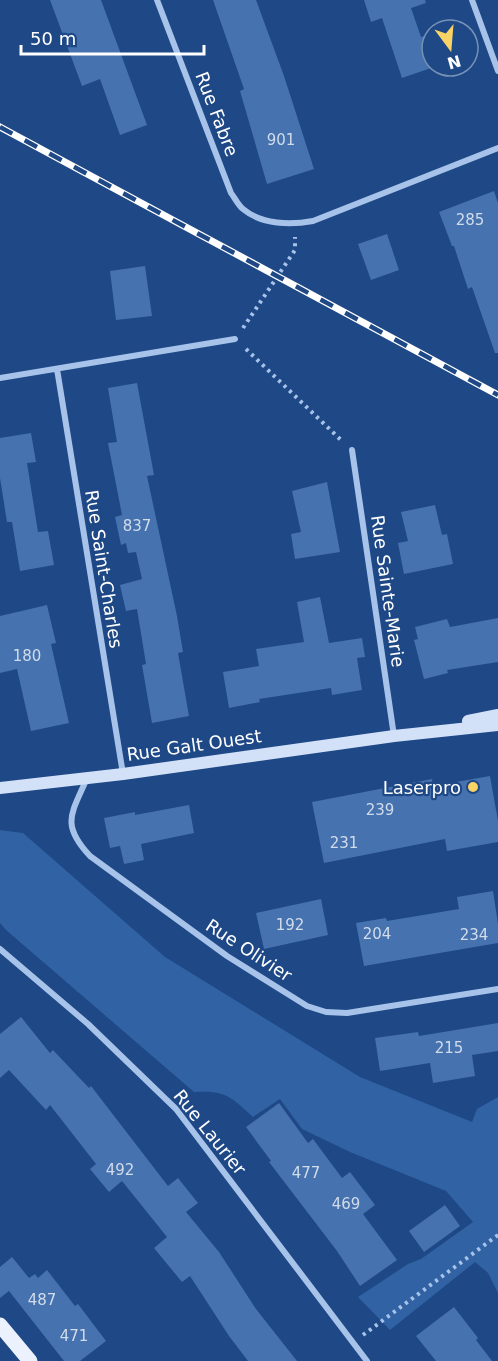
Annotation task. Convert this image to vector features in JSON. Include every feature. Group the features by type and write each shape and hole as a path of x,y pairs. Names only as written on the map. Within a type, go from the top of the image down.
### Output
{"main road":[{"name":"Rue Galt Ouest","path":"394,736 498,715"},
{"name":"Rue Galt Ouest","path":"0,788 123,774 394,736 498,725"},
{"path":"0,1325 30,1361"}],"street":[{"name":"Rue Fabre","path":"157,0 231,194 243,209 268,221 296,224"},
{"path":"472,0 498,71"},
{"path":"296,224 313,221 498,147"},
{"path":"0,378 235,339"},
{"name":"Rue Saint-Charles","path":"57,369 123,774"},
{"name":"Rue Sainte-Marie","path":"352,450 394,736"},
{"name":"Rue Olivier","path":"87,778 73,812 71,828 77,842 90,856 227,956 307,1006 326,1012 347,1013 498,989"},
{"name":"Rue Laurier","path":"0,949 88,1024 176,1108 367,1361"}],"path":[{"path":"296,224 295,250 279,277 235,339 352,450"},
{"path":"353,1342 498,1235"}],"shaded area":[{"path":"0,830 23,833 165,957 360,1077 472,1122 477,1109 498,1097 498,1293 488,1273 475,1262 390,1330 358,1297 408,1264 421,1259 473,1222 446,1191 350,1152 302,1129 280,1099 253,1117 227,1096 214,1092 194,1092 0,923"}],"building":[{"path":"50,0 101,0 147,125 120,135 100,79 82,86"},
{"path":"213,0 256,0 284,76 314,169 267,184 240,91 244,89"},
{"path":"364,0 425,0 426,3 411,8 420,34 420,72 402,78 382,18 371,22"},
{"path":"494,191 498,203 498,353 495,353 472,287 468,289 454,246 452,246 439,212"},
{"path":"387,234 399,270 371,280 358,244"},
{"path":"145,266 152,316 116,320 110,271"},
{"path":"137,383 154,475 147,476 177,616 183,652 178,653 189,716 152,723 142,665 146,664 137,609 126,611 120,585 142,579 136,552 128,553 126,543 121,545 115,517 122,515 108,443 117,442 108,388"},
{"path":"31,433 36,462 27,463 38,532 48,531 54,565 20,571 12,522 7,522 0,478 0,438"},
{"path":"327,482 340,552 295,559 291,534 301,532 292,491"},
{"path":"435,505 442,535 447,534 453,564 404,574 398,543 408,541 401,512"},
{"path":"320,597 329,643 362,638 365,657 357,658 362,690 332,695 331,688 259,699 260,702 229,708 223,672 259,666 256,649 304,642 297,602"},
{"path":"47,605 56,643 51,644 69,723 31,731 17,669 0,673 0,616"},
{"path":"498,618 498,662 447,670 448,673 424,679 414,640 418,639 415,627 447,619 450,627"},
{"path":"490,776 498,821 498,842 447,851 445,839 324,863 312,802 432,779 433,786"},
{"path":"189,805 194,833 141,844 144,860 124,864 120,846 110,848 104,818"},
{"path":"493,891 498,924 498,943 364,966 356,923 386,918 387,921 459,909 457,897"},
{"path":"321,899 328,935 264,949 256,913"},
{"path":"21,1017 50,1053 53,1050 89,1088 91,1086 168,1186 178,1178 198,1203 186,1212 219,1252 256,1309 297,1361 248,1361 190,1276 182,1282 154,1248 167,1237 122,1181 109,1192 90,1169 96,1164 50,1105 46,1110 9,1070 0,1078 0,1034"},
{"path":"498,1023 498,1051 472,1055 475,1076 433,1083 430,1063 380,1071 375,1038 418,1032 419,1036"},
{"path":"279,1103 308,1143 313,1139 342,1178 350,1172 375,1205 363,1214 397,1260 360,1286 246,1127"},
{"path":"445,1205 460,1226 424,1252 409,1231"},
{"path":"12,1257 29,1278 35,1274 38,1278 47,1270 75,1306 78,1304 106,1341 80,1361 64,1361 9,1291 0,1298 0,1267"},
{"path":"454,1307 492,1361 436,1361 416,1336"}],"railway":[{"path":"0,127 498,395"}],"place":[{"name":"Laserpro","path":"473,787"}]}
